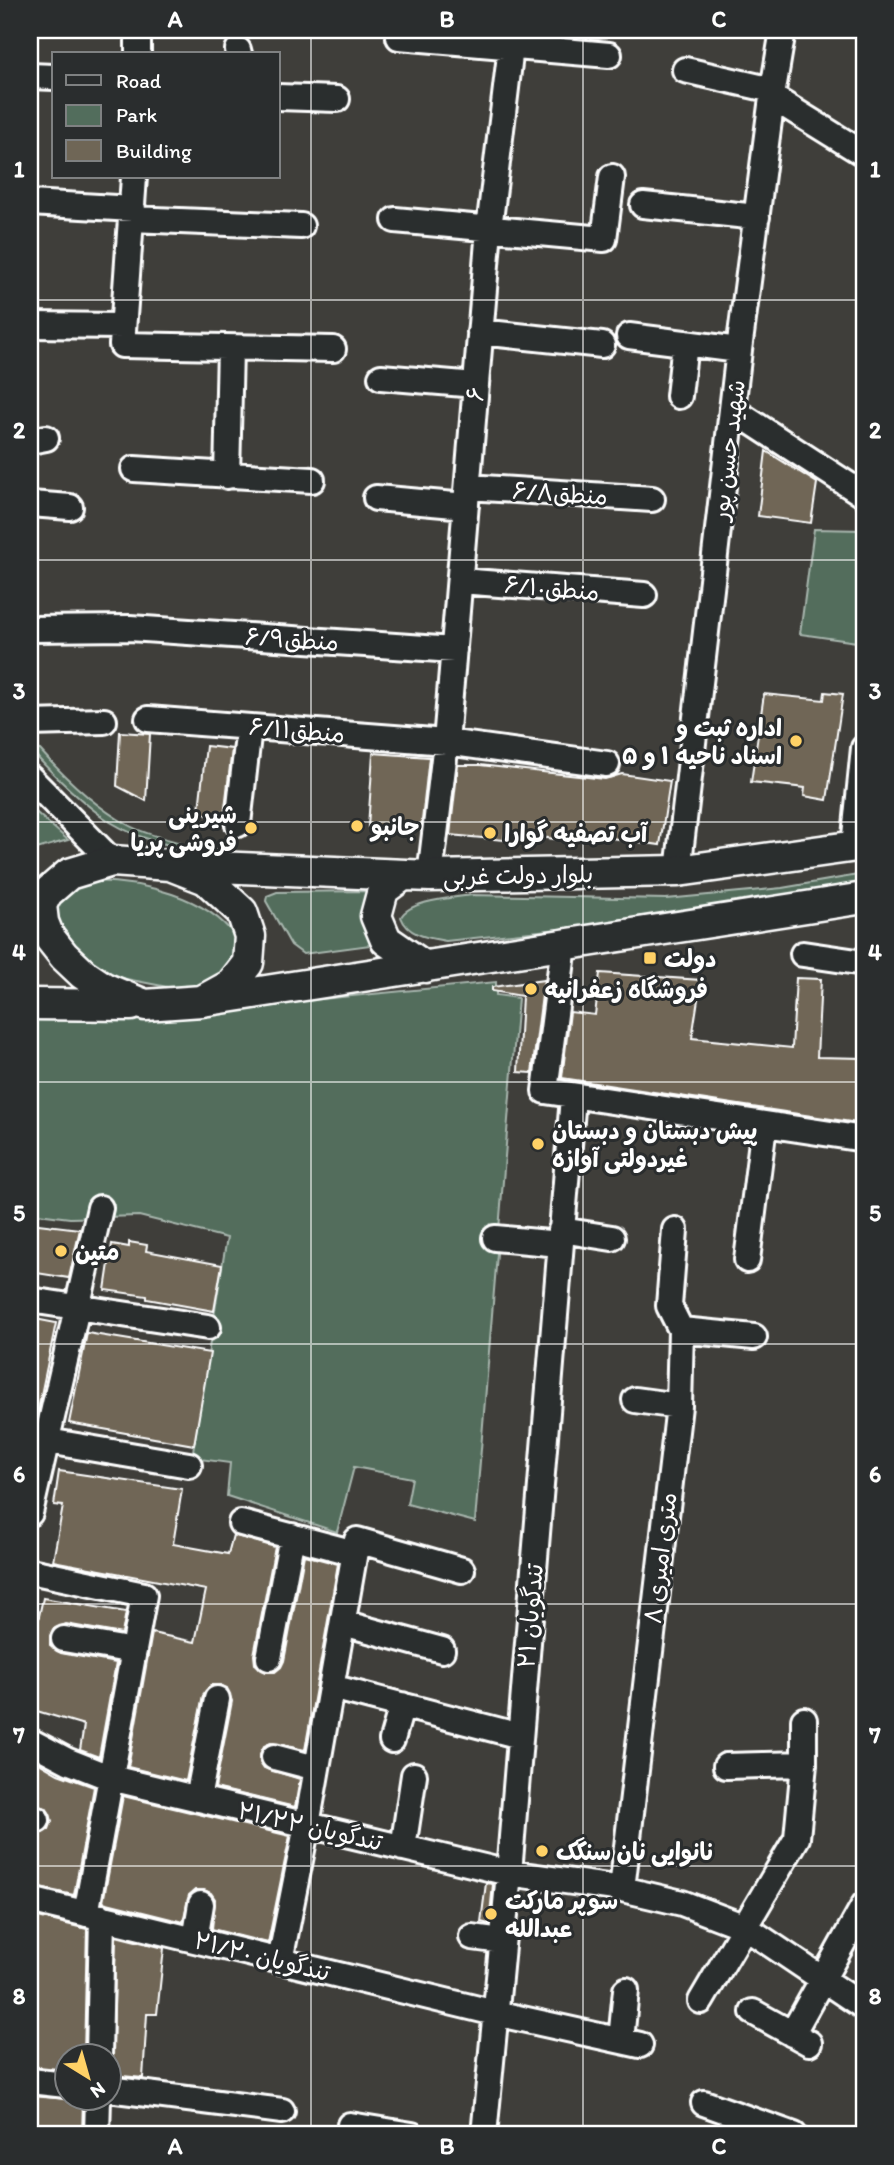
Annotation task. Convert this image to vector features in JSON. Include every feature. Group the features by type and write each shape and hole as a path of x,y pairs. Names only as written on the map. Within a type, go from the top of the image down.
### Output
{"main road":[{"name":"بلوار دولت غربی","path":"170,865 416,876 678,872 859,846"},
{"path":"145,1005 104,988 73,965 49,937 37,896 69,874 112,861 170,865 206,879 242,912 250,936 248,963 231,985 202,1001"},
{"path":"416,876 383,890 376,916 386,940 425,967"},
{"path":"30,1004 145,1005 202,1001 864,898"}],"street":[{"path":"138,30 138,52"},
{"name":"شهید حسن پور","path":"678,872 740,350 783,30"},
{"path":"399,37 512,39 609,55"},
{"name":"۶","path":"416,876 446,742 489,229 512,39"},
{"path":"685,70 773,94 864,154"},
{"path":"30,76 52,77"},
{"path":"280,97 337,99"},
{"path":"395,220 604,239 612,177"},
{"path":"123,335 134,178"},
{"path":"30,202 132,214 301,226"},
{"path":"643,205 757,217"},
{"path":"30,325 229,348 333,349"},
{"path":"480,332 602,345"},
{"path":"629,336 740,350"},
{"path":"679,396 685,343"},
{"path":"227,476 229,348"},
{"path":"381,377 476,385"},
{"path":"733,410 864,495"},
{"path":"134,469 312,480"},
{"name":"منطق۶/۸","path":"376,498 652,499"},
{"path":"30,504 70,507"},
{"name":"منطق۶/۱۰","path":"460,581 644,596"},
{"name":"منطق۶/۹","path":"30,629 130,628 454,650"},
{"name":"منطق۶/۱۱","path":"148,719 446,742 607,764"},
{"path":"30,723 104,721"},
{"path":"238,824 249,727"},
{"path":"859,846 863,776"},
{"path":"30,778 112,861"},
{"path":"564,945 545,1091 864,1139"},
{"path":"803,954 864,963"},
{"name":"۲۱ تندگویان","path":"484,2135 509,1873 573,1097"},
{"path":"747,1260 764,1125"},
{"path":"30,1513 38,1439 77,1307 100,1208"},
{"name":"۸ متری امیری","path":"622,1889 679,1406 681,1330 669,1306 675,1230"},
{"path":"495,1238 612,1238"},
{"path":"30,1300 208,1328"},
{"path":"681,1330 754,1337"},
{"path":"635,1400 679,1406"},
{"path":"38,1439 189,1465"},
{"path":"241,1523 292,1536 356,1546 462,1570"},
{"path":"270,1658 292,1536"},
{"path":"280,1961 356,1546"},
{"path":"30,1571 144,1595 111,1778 94,1916 98,2042"},
{"path":"343,1623 442,1650"},
{"path":"64,1639 134,1651"},
{"path":"343,1690 520,1737"},
{"path":"198,1799 217,1699"},
{"path":"392,1740 402,1705"},
{"path":"701,2001 797,1838 804,1764 804,1720"},
{"name":"۲۱/۲۲ تندگویان","path":"30,1741 68,1762 111,1778 509,1873 622,1889 682,1903 745,1927 864,2007"},
{"path":"274,1757 316,1768"},
{"path":"726,1766 804,1764"},
{"path":"403,1848 414,1775"},
{"name":"۲۱/۲۰ تندگویان","path":"30,1900 495,2013 630,2042 626,1990"},
{"path":"195,1940 201,1904"},
{"path":"753,2012 801,2038 822,1978 864,1905"},
{"path":"472,1937 502,1941"},
{"path":"30,2081 52,2083"},
{"path":"122,2091 282,2110"},
{"path":"704,2103 794,2135"},
{"path":"97,2135 98,2112"},
{"path":"350,2125 412,2135"}],"green space":[{"path":"814,529 864,530 864,643 800,634"},
{"path":"30,749 40,750 81,791 116,818 154,836 181,843 180,848 138,835 104,818 70,790"},
{"path":"30,807 68,840 30,851"},
{"path":"864,874 864,896 446,941 414,932 401,917 406,911 422,903 472,895 666,899 782,888"},
{"path":"94,881 153,888 208,911 236,937 233,973 188,991 116,977 93,969 51,921 60,898 78,886"},
{"path":"373,891 378,944 303,954 291,945 266,901 267,896 277,892"},
{"path":"496,982 496,995 518,998 475,1522 407,1504 412,1478 354,1467 337,1532 227,1496 230,1463 192,1458 227,1238 139,1216 70,1218 30,1213 30,1016 280,1003"}],"building":[{"path":"766,451 817,483 811,523 758,516"},
{"name":"اداره ثبت و اسناد ناحیه ۱ و ۵","path":"825,692 843,694 827,800 804,796 805,788 751,782 764,694 824,700"},
{"path":"120,732 150,734 146,801 117,786"},
{"path":"206,746 232,749 223,825 199,810"},
{"path":"373,753 429,757 421,830 368,827"},
{"path":"458,765 605,779 622,774 670,781 660,845 583,834 582,840 505,832 504,840 450,835"},
{"path":"600,973 701,980 692,1038 792,1048 796,978 821,979 817,1057 864,1058 864,1124 562,1078 570,1012 595,1015"},
{"path":"544,980 532,1073 518,1072 522,996 492,991 492,987"},
{"name":"متین","path":"30,1223 80,1229 69,1278 30,1272"},
{"path":"129,1242 147,1245 146,1251 222,1265 214,1311 105,1290 112,1244 129,1247"},
{"path":"30,1318 56,1323 35,1424 30,1424"},
{"path":"87,1333 210,1353 194,1445 69,1423"},
{"path":"59,1471 182,1489 173,1544 228,1554 233,1535 275,1547 254,1655 255,1664 266,1672 275,1672 284,1661 304,1555 338,1564 305,1750 271,1743 264,1746 260,1754 260,1762 264,1768 300,1779 295,1807 215,1788 232,1701 227,1688 220,1685 211,1685 203,1696 186,1781 128,1767 152,1633 195,1642 206,1590 53,1561 63,1506 54,1505"},
{"path":"43,1598 126,1612 122,1634 66,1624 53,1629 50,1636 50,1645 61,1653 116,1663 99,1757 80,1750 84,1725 30,1709 30,1657"},
{"path":"30,1758 58,1774 94,1787 74,1895 30,1886 30,1834 43,1833 49,1829 52,1821 46,1808 30,1804"},
{"path":"123,1796 290,1836 268,1943 212,1929 215,1899 211,1893 204,1890 195,1890 189,1895 183,1922 103,1902"},
{"path":"486,1883 493,1884 489,1924 481,1922"},
{"path":"30,1915 87,1929 84,2042 52,2042 52,2068 30,2066"},
{"path":"116,1936 164,1948 157,2014 147,2014 143,2078 122,2076 122,2042 113,2042"},
{"path":"30,2096 52,2098 52,2112 83,2112 82,2135 30,2135"}],"place":[{"name":"اداره ثبت و اسناد ناحیه ۱ و ۵","path":"796,741"},
{"name":"جانبو","path":"357,826"},
{"name":"شیرینی فروشی پریا","path":"251,828"},
{"name":"آب تصفیه گوارا","path":"490,833"},
{"name":"دولت","path":"650,958"},
{"name":"فروشگاه زعفرانیه","path":"531,989"},
{"name":"پیش دبستان و دبستان غیردولتی آوازه","path":"538,1144"},
{"name":"متین","path":"61,1251"},
{"name":"نانوایی نان سنگک","path":"542,1851"},
{"name":"سوپر مارکت عبدالله","path":"491,1914"}]}
